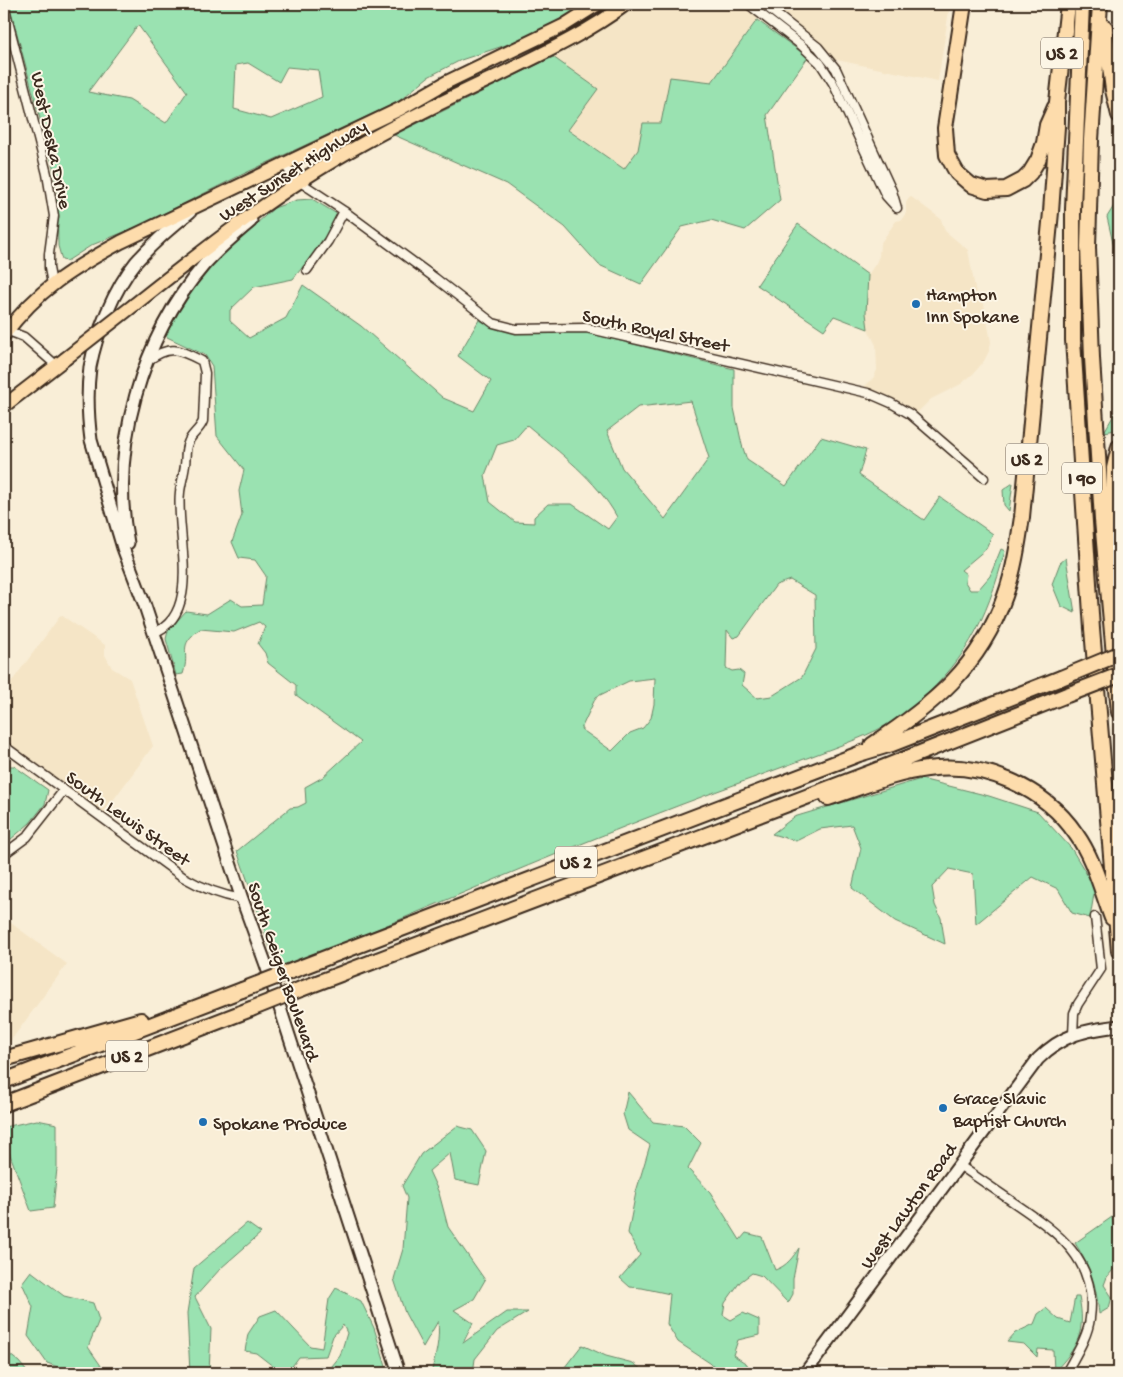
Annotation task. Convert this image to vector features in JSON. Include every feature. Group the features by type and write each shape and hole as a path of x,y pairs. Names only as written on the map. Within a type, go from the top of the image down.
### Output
{"highway":[{"path":"964,4 945,128 947,156 957,173 971,185 987,190 1006,189 1023,180 1038,160 1044,143 1047,124 1057,102"},
{"name":"US 2","path":"859,754 913,718 935,700 956,678 976,653 990,631 1005,596 1015,562 1022,518 1050,212 1057,127 1057,102 1068,4"},
{"name":"I 90","path":"1082,4 1073,208 1072,340 1092,629 1119,951"},
{"name":"US 2","path":"1101,4 1109,66 1119,115"},
{"name":"I 90","path":"1101,4 1092,140 1088,247 1093,368 1106,580 1119,712"},
{"path":"1106,580 1114,514 1114,468 1119,447"},
{"name":"US 2","path":"4,1081 859,754 892,744 1119,654"},
{"name":"US 2","path":"4,1104 786,805 1119,675"},
{"path":"786,805 824,800 898,775 925,769 944,767 965,768 991,773 1010,780 1039,797 1058,812 1077,835 1094,867 1118,935"},
{"path":"4,1059 170,1011 202,1005"}],"main road":[{"name":"West Sunset Highway","path":"5,332 26,308 52,284 87,260 284,163 400,109 447,82 557,28 598,4"},
{"name":"West Sunset Highway","path":"4,406 219,238 287,190 331,162 397,125 560,46 626,4"}],"street":[{"path":"748,4 801,45 820,63 833,83 886,196 897,208 892,191 836,69 818,47 762,4"},
{"name":"West Deska Drive","path":"4,5 47,174 54,216 49,254 52,284"},
{"name":"South Royal Street","path":"284,163 300,182 344,211 493,323 516,329 586,328 868,393 908,413 984,478"},
{"path":"136,581 126,530 124,470 131,414 149,360 163,327 186,288 218,249 287,190"},
{"path":"136,581 113,516 91,440 89,424 90,368 105,318 128,274 167,230 199,205"},
{"path":"307,270 328,240 344,211"},
{"path":"163,327 164,339 170,349"},
{"path":"5,332 24,337 61,362"},
{"path":"149,360 157,354 170,349 185,353 203,362 205,391 200,427 187,444 186,464 180,490 180,521 184,559 181,598 177,611 170,622 163,628 153,632"},
{"name":"South Geiger Boulevard","path":"136,581 401,1373"},
{"name":"South Lewis Street","path":"4,746 183,877 204,889 220,895 242,899"},
{"path":"4,854 26,837 64,790"},
{"path":"1073,1034 1074,1014 1078,1004 1101,968 1095,917"},
{"name":"West Lawton Road","path":"805,1373 1038,1059 1050,1048 1073,1034 1119,1026"},
{"path":"959,1164 1055,1232 1074,1251 1090,1290 1090,1318 1082,1344 1066,1373"}],"shaded area":[{"path":"635,4 743,4 759,16 712,82 670,78 661,123 643,123 638,150 624,169 568,129 553,57"},
{"path":"766,4 950,4 938,81 832,59"},
{"path":"910,196 941,219 945,231 968,250 977,299 984,304 991,342 984,361 974,373 961,384 931,399 916,414 887,399 861,390 874,377 877,370 876,345 868,329 866,314 868,275 879,256 880,244 896,221 901,220 906,213 906,203"},
{"path":"61,615 105,645 105,655 112,668 130,679 153,746 103,814 4,741 4,692"},
{"path":"4,918 67,964 4,1050"}],"green space":[{"path":"9,4 585,4 572,13 518,41 461,60 428,77 398,102 239,176 139,226 92,245 67,261 62,260 58,246 57,192 53,167","holes":["138,25 187,92 166,123 129,100 88,92","248,63 279,82 287,67 318,70 322,97 271,119 234,109 236,65"]},
{"path":"757,20 808,57 767,115 780,200 745,230 711,220 682,227 641,284 599,265 565,227 506,184 394,135 553,57 598,89 568,130 624,169 638,150 643,123 661,123 670,77 712,82"},
{"path":"312,199 337,214 326,238 293,279 254,287 230,310 230,321 249,338 286,318 303,285 361,326 443,398 474,411 491,381 458,356 479,320 500,330 524,333 580,331 734,369 734,408 747,460 786,486 821,437 866,450 859,475 924,520 940,497 993,534 986,549 961,570 966,574 965,582 970,590 978,590 990,576 1001,549 1005,551 990,600 981,621 958,659 944,677 906,712 887,725 866,735 579,845 278,971 237,851 290,808 306,803 305,787 323,777 361,742 296,695 296,685 268,663 265,653 258,644 265,627 259,622 234,632 200,629 188,640 186,645 183,674 176,675 166,639 168,631 186,611 207,614 231,599 242,606 262,605 266,576 255,560 239,558 232,542 242,515 239,491 244,470 217,436 212,366 205,355 167,337 165,331 185,297 213,262 274,208 297,200","holes":["691,401 709,458 665,519 622,468 607,431 638,407","527,425 576,467 599,491 617,517 608,529 572,504 548,504 534,517 534,523 515,522 490,502 485,475 497,445 514,440","790,580 815,595 816,649 802,677 772,696 757,698 742,685 744,674 739,670 732,671 726,668 727,630 733,638 739,636 776,585","655,678 654,704 651,718 643,728 630,733 612,751 581,729 596,697 629,681"]},
{"path":"1117,201 1119,203 1119,269 1107,217"},
{"path":"798,224 868,275 866,313 868,329 834,316 824,330 757,285"},
{"path":"1119,406 1119,426 1116,430 1104,432"},
{"path":"1013,483 1009,511 1004,505 1003,490"},
{"path":"1066,558 1075,613 1061,606 1052,584 1060,563"},
{"path":"4,766 14,766 48,790 45,804 30,823 4,845"},
{"path":"921,779 989,796 1038,812 1071,848 1095,888 1090,918 1072,913 1058,889 1033,877 976,924 973,874 949,869 932,887 935,905 941,918 945,944 895,921 852,888 861,848 852,825 820,829 796,841 772,834 794,817"},
{"path":"628,1092 653,1122 684,1126 701,1143 688,1169 710,1192 740,1240 746,1233 762,1237 775,1270 786,1264 799,1248 793,1279 793,1294 788,1303 762,1276 752,1273 740,1282 725,1303 723,1315 731,1320 743,1313 759,1320 759,1335 738,1340 733,1355 747,1364 749,1373 725,1373 678,1342 667,1324 670,1294 630,1287 620,1278 640,1255 628,1233 636,1192 650,1145 628,1130 623,1114"},
{"path":"37,1120 57,1124 57,1168 53,1208 31,1211 9,1152 4,1162 4,1127"},
{"path":"457,1126 472,1130 486,1151 479,1185 455,1180 450,1153 429,1171 439,1193 448,1227 485,1280 474,1299 454,1310 473,1323 463,1343 507,1312 528,1312 497,1331 475,1359 473,1373 431,1373 437,1347 438,1321 423,1347 405,1313 394,1279 403,1249 407,1198 402,1186 421,1154"},
{"path":"1112,1217 1119,1263 1107,1277 1104,1285 1112,1297 1109,1308 1099,1314 1092,1277 1075,1243"},
{"path":"247,1223 261,1233 221,1268 195,1297 211,1329 209,1373 190,1373 187,1313 194,1268"},
{"path":"31,1271 64,1296 93,1303 99,1320 88,1347 106,1373 74,1373 47,1363 28,1336 33,1307 22,1283"},
{"path":"336,1288 361,1301 374,1328 388,1373 296,1373 304,1368 322,1366 328,1371 340,1356 347,1333 343,1325 333,1336 326,1356 299,1357 287,1373 267,1373 274,1367 256,1353 245,1351 248,1334 260,1316 276,1310 310,1346 322,1348 329,1299"},
{"path":"1075,1297 1079,1297 1081,1309 1078,1338 1069,1355 1054,1372 1053,1350 1038,1349 1037,1357 1024,1344 1007,1342 1015,1333 1034,1324 1038,1314 1046,1308 1058,1319 1070,1323"},
{"path":"582,1345 606,1356 633,1363 646,1373 598,1373 582,1366 561,1372"},
{"path":"4,1350 19,1362 28,1373 4,1373"}],"place":[{"name":"Hampton Inn Spokane","path":"916,304"},
{"name":"Grace Slavic Baptist Church","path":"943,1108"},
{"name":"Spokane Produce","path":"203,1122"}]}
